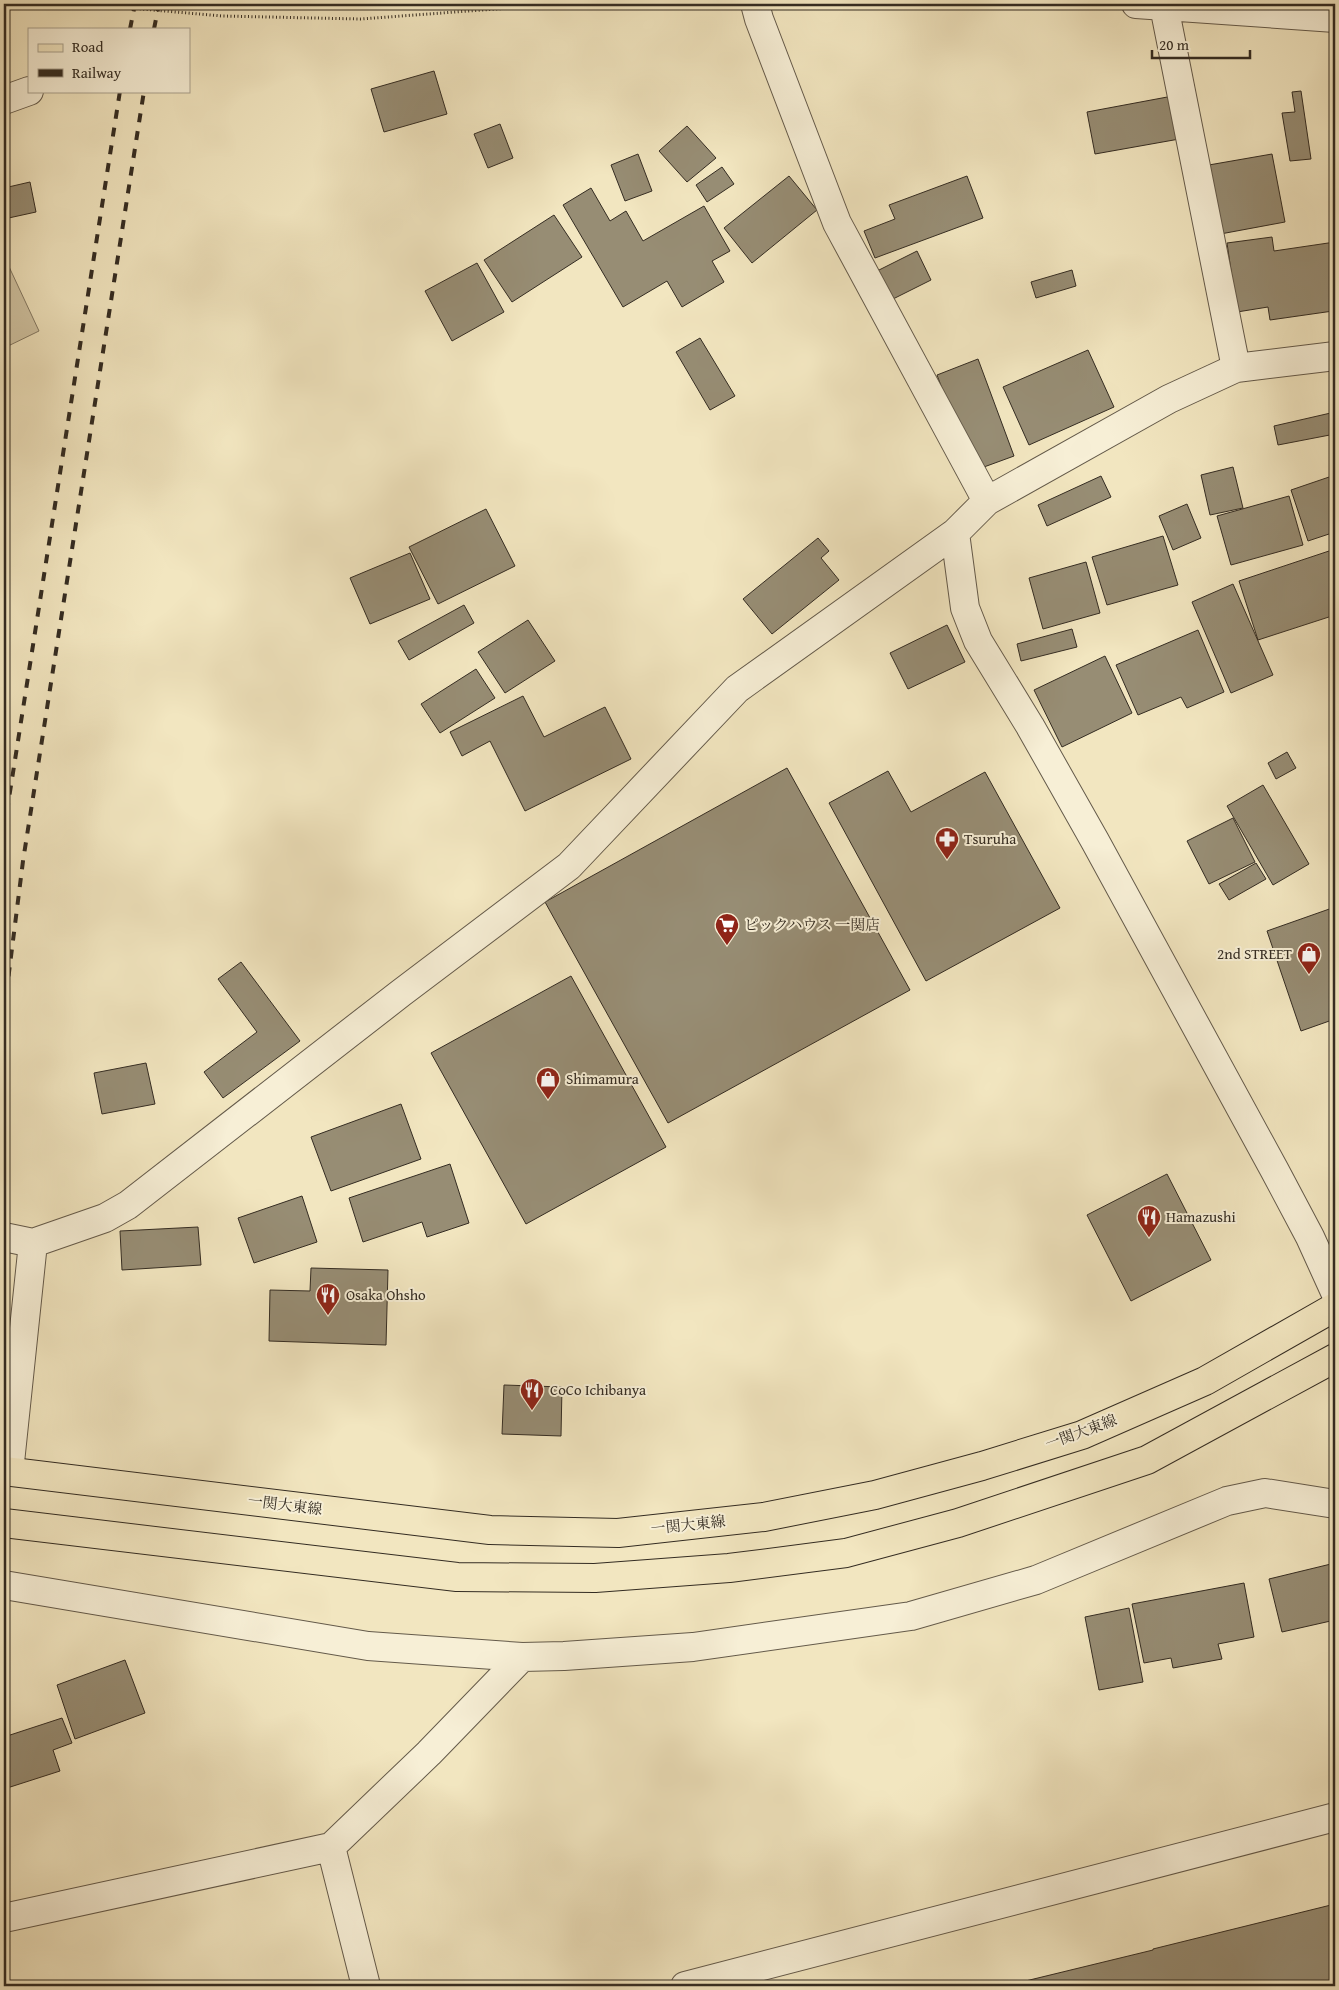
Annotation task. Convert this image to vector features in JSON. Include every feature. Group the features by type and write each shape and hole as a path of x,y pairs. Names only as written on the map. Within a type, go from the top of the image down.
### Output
{"main road":[{"name":"一関大東線","path":"7,1471 490,1530 618,1533 764,1517 875,1495 982,1466 1082,1435 1205,1381 1335,1307"},
{"path":"4,1524 457,1577 595,1578 729,1568 846,1553 958,1523 1147,1460 1335,1358"}],"street":[{"path":"755,4 759,19 837,223 987,502"},
{"path":"1136,4 1335,18"},
{"path":"1164,6 1236,368"},
{"path":"4,100 28,91"},
{"path":"4,1238 34,1243 106,1218 128,1205 401,993 569,866 737,688 955,533 987,502 1169,400 1236,368 1335,356"},
{"path":"955,533 965,608 978,641 1030,726 1095,842 1310,1236 1335,1292"},
{"path":"7,1471 34,1243"},
{"path":"4,1585 368,1646 522,1657 693,1647 911,1616 1036,1580 1227,1501 1265,1493 1335,1504"},
{"path":"4,1918 331,1847 429,1753 522,1657"},
{"path":"685,1986 1335,1817"},
{"path":"331,1847 366,1986"}],"path":[{"path":"84,4 222,16 360,19 565,4"}],"shaded area":[{"path":"4,256 39,331 4,348"}],"building":[{"path":"434,71 447,114 384,132 371,89"},
{"path":"1301,91 1311,159 1290,161 1282,113 1295,112 1292,92"},
{"path":"1178,95 1185,138 1095,154 1087,112"},
{"path":"500,124 513,158 488,168 474,134"},
{"path":"687,126 716,158 687,182 659,151"},
{"path":"638,154 652,191 625,201 611,165"},
{"path":"1272,154 1285,222 1215,235 1203,166"},
{"path":"722,167 734,184 707,202 696,185"},
{"path":"789,176 817,210 752,263 724,228"},
{"path":"967,176 983,218 875,258 864,231 895,219 889,205"},
{"path":"30,182 36,212 4,219 4,188"},
{"path":"591,188 610,221 626,211 643,241 704,206 730,251 712,261 724,282 682,307 667,281 623,307 563,205"},
{"path":"554,215 582,257 512,302 484,260"},
{"path":"1272,237 1274,251 1335,242 1335,304 1332,305 1333,311 1270,320 1268,307 1237,312 1227,243"},
{"path":"917,251 931,280 891,300 877,271"},
{"path":"477,263 504,312 452,341 425,291"},
{"path":"1072,270 1076,286 1036,298 1031,282"},
{"path":"700,338 735,396 710,410 676,352"},
{"path":"1088,350 1114,407 1029,445 1003,387"},
{"path":"978,359 1014,456 973,471 937,375"},
{"path":"1335,412 1335,434 1278,445 1274,426"},
{"path":"1233,467 1243,508 1210,515 1201,475"},
{"path":"1335,475 1335,532 1308,541 1291,490"},
{"path":"1101,476 1111,497 1047,526 1038,505"},
{"path":"1289,496 1303,545 1231,565 1217,516"},
{"path":"1187,504 1201,538 1173,550 1159,516"},
{"path":"486,509 515,566 438,604 409,547"},
{"path":"1163,536 1178,585 1107,605 1092,557"},
{"path":"818,538 829,551 821,558 839,580 772,634 743,599"},
{"path":"1335,549 1335,615 1258,640 1239,581"},
{"path":"410,553 430,599 370,624 350,578"},
{"path":"1086,562 1100,613 1043,629 1029,578"},
{"path":"1233,584 1273,675 1231,693 1192,602"},
{"path":"464,605 474,623 409,660 398,641"},
{"path":"528,620 555,661 505,693 478,652"},
{"path":"947,625 965,662 908,689 890,653"},
{"path":"1072,629 1077,647 1021,661 1017,644"},
{"path":"1198,630 1224,692 1187,708 1181,697 1138,715 1116,665"},
{"path":"1105,656 1132,713 1062,747 1034,690"},
{"path":"476,669 495,698 440,733 421,704"},
{"path":"523,696 544,737 605,707 631,759 525,811 490,741 462,756 450,732"},
{"path":"1287,752 1296,768 1276,779 1268,763"},
{"name":"ピックハウス 一関店","path":"787,768 910,990 668,1123 545,902"},
{"name":"Tsuruha","path":"888,771 911,812 985,772 1060,908 926,981 829,803"},
{"path":"1263,785 1309,864 1273,885 1227,806"},
{"path":"1233,818 1255,862 1209,884 1187,841"},
{"path":"1256,863 1266,879 1229,900 1219,884"},
{"name":"2nd STREET","path":"1335,907 1335,1019 1301,1031 1267,931"},
{"path":"241,962 300,1041 223,1098 204,1072 257,1032 218,979"},
{"name":"Shimamura","path":"571,976 666,1147 526,1224 431,1053"},
{"path":"146,1063 155,1104 102,1114 94,1073"},
{"path":"401,1104 421,1159 331,1191 311,1137"},
{"path":"450,1164 469,1223 427,1237 422,1222 363,1242 349,1198"},
{"name":"Hamazushi","path":"1167,1174 1211,1260 1131,1301 1087,1215"},
{"path":"302,1196 317,1242 254,1263 238,1218"},
{"path":"198,1227 201,1265 122,1270 120,1231"},
{"name":"Osaka Ohsho","path":"311,1268 388,1270 386,1345 269,1341 270,1290 310,1291"},
{"name":"CoCo Ichibanya","path":"504,1385 562,1387 561,1436 502,1434"},
{"path":"1335,1563 1335,1620 1282,1632 1269,1579"},
{"path":"1244,1583 1254,1637 1218,1644 1222,1659 1173,1668 1171,1658 1144,1663 1132,1604"},
{"path":"1129,1608 1143,1682 1099,1690 1085,1617"},
{"path":"125,1660 145,1713 75,1739 57,1685"},
{"path":"62,1718 72,1743 53,1750 60,1771 4,1789 4,1737"},
{"path":"1335,1904 1335,1986 1005,1986 1153,1950"}],"railway":[{"path":"130,28 135,4"},
{"path":"154,28 159,4"},
{"path":"4,830 120,92"},
{"path":"4,1012 23,861 144,92"}],"place":[{"name":"Tsuruha","path":"947,860"},
{"name":"ピックハウス 一関店","path":"727,946"},
{"name":"2nd STREET","path":"1309,975"},
{"name":"Shimamura","path":"548,1100"},
{"name":"Hamazushi","path":"1149,1238"},
{"name":"Osaka Ohsho","path":"328,1316"},
{"name":"CoCo Ichibanya","path":"532,1411"}]}
